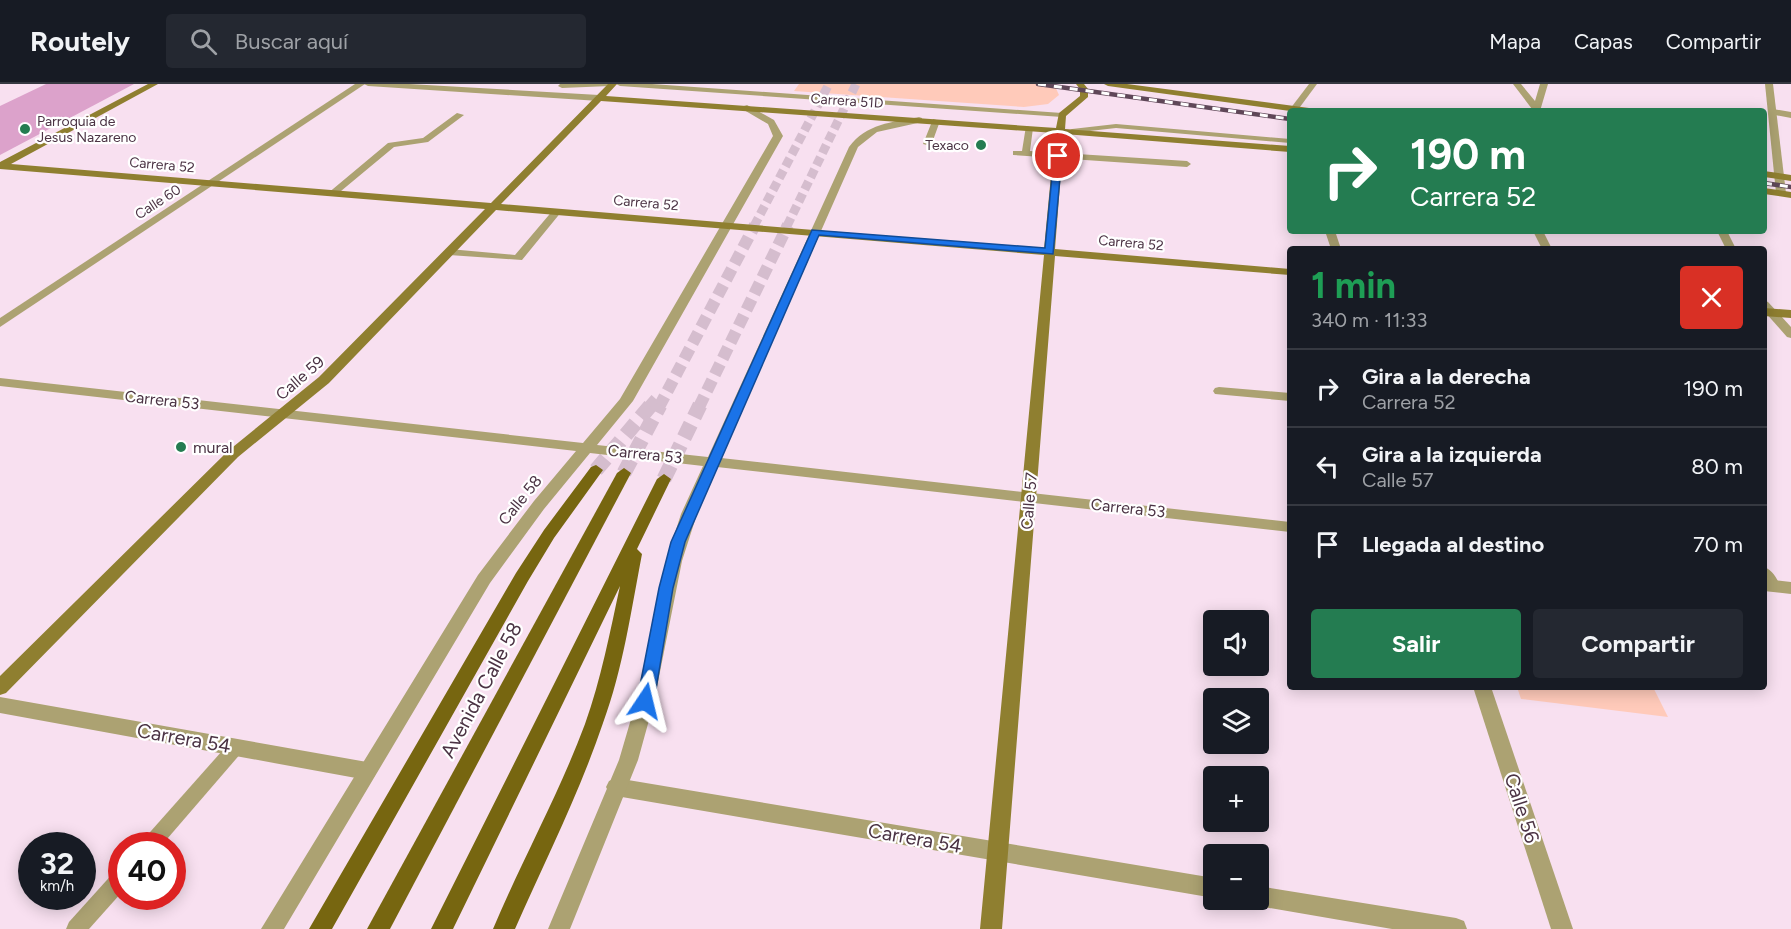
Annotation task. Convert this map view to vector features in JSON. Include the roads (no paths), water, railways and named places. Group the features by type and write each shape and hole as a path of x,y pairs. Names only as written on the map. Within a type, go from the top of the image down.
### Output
{"main road":[{"path":"0,166 154,84"},
{"path":"612,84 621,93 637,100"},
{"name":"Calle 59","path":"0,688 233,454 324,381 612,84"},
{"path":"1065,126 1084,98 1085,93 1080,84"},
{"path":"1108,84 1287,108"},
{"name":"Carrera 51D","path":"599,98 1029,128 1065,126 1287,148"},
{"name":"Calle 57","path":"991,929 1058,156 1065,126"},
{"name":"Carrera 52","path":"0,166 1287,272"},
{"path":"1767,174 1791,178"},
{"path":"1767,191 1786,194"},
{"path":"1767,309 1791,314"},
{"path":"320,929 522,577 549,534 596,470"},
{"name":"Avenida Calle 58","path":"378,929 624,473"},
{"path":"442,929 664,479"},
{"path":"504,929 587,744 615,648 638,532"}],"street":[{"name":"Calle 60","path":"0,322 362,84"},
{"name":"Carrera 51D","path":"368,84 599,98"},
{"path":"543,85 572,87 612,84"},
{"path":"1295,108 1313,84"},
{"path":"1517,84 1535,108"},
{"path":"1538,108 1544,84"},
{"path":"1769,84 1779,176 1786,194"},
{"name":"Calle 58","path":"272,929 484,579 510,542 626,401 729,225 778,136 777,128 771,121 747,108"},
{"path":"1773,112 1791,115"},
{"path":"559,929 636,736 672,563 689,514 712,462 859,139 880,128 919,120"},
{"path":"1767,310 1791,334"},
{"name":"Carrera 53","path":"0,381 1287,527"},
{"path":"1767,582 1791,588"},
{"name":"Calle 56","path":"1483,690 1562,929"},
{"name":"Carrera 54","path":"0,705 367,771"},
{"name":"Carrera 54","path":"616,788 1203,886"},
{"path":"1269,898 1456,929"}],"lane":[{"name":"Carrera 51D","path":"620,84 1065,126 1116,126 1287,141"},
{"path":"332,194 391,145 425,140 460,115"},
{"path":"936,121 927,144 944,148"},
{"path":"1026,154 1029,128"},
{"path":"1016,153 1187,164"},
{"path":"449,252 518,258 556,212"},
{"path":"1219,391 1287,397"},
{"path":"161,832 236,747"},
{"path":"76,929 108,893"}],"tunnel":[{"path":"754,226 829,84"},
{"path":"787,226 856,84"},
{"path":"659,407 755,225"},
{"path":"699,407 788,225"},
{"path":"649,407 656,399"},
{"path":"596,470 651,405"},
{"path":"624,473 660,405"},
{"path":"664,479 700,405"}],"railway":[{"path":"1038,84 1287,119"},
{"path":"1767,183 1791,187"}],"place":[{"name":"Parroquia de Jesus Nazareno","path":"25,129"},
{"name":"Texaco","path":"981,145"},
{"name":"mural","path":"181,447"}]}
